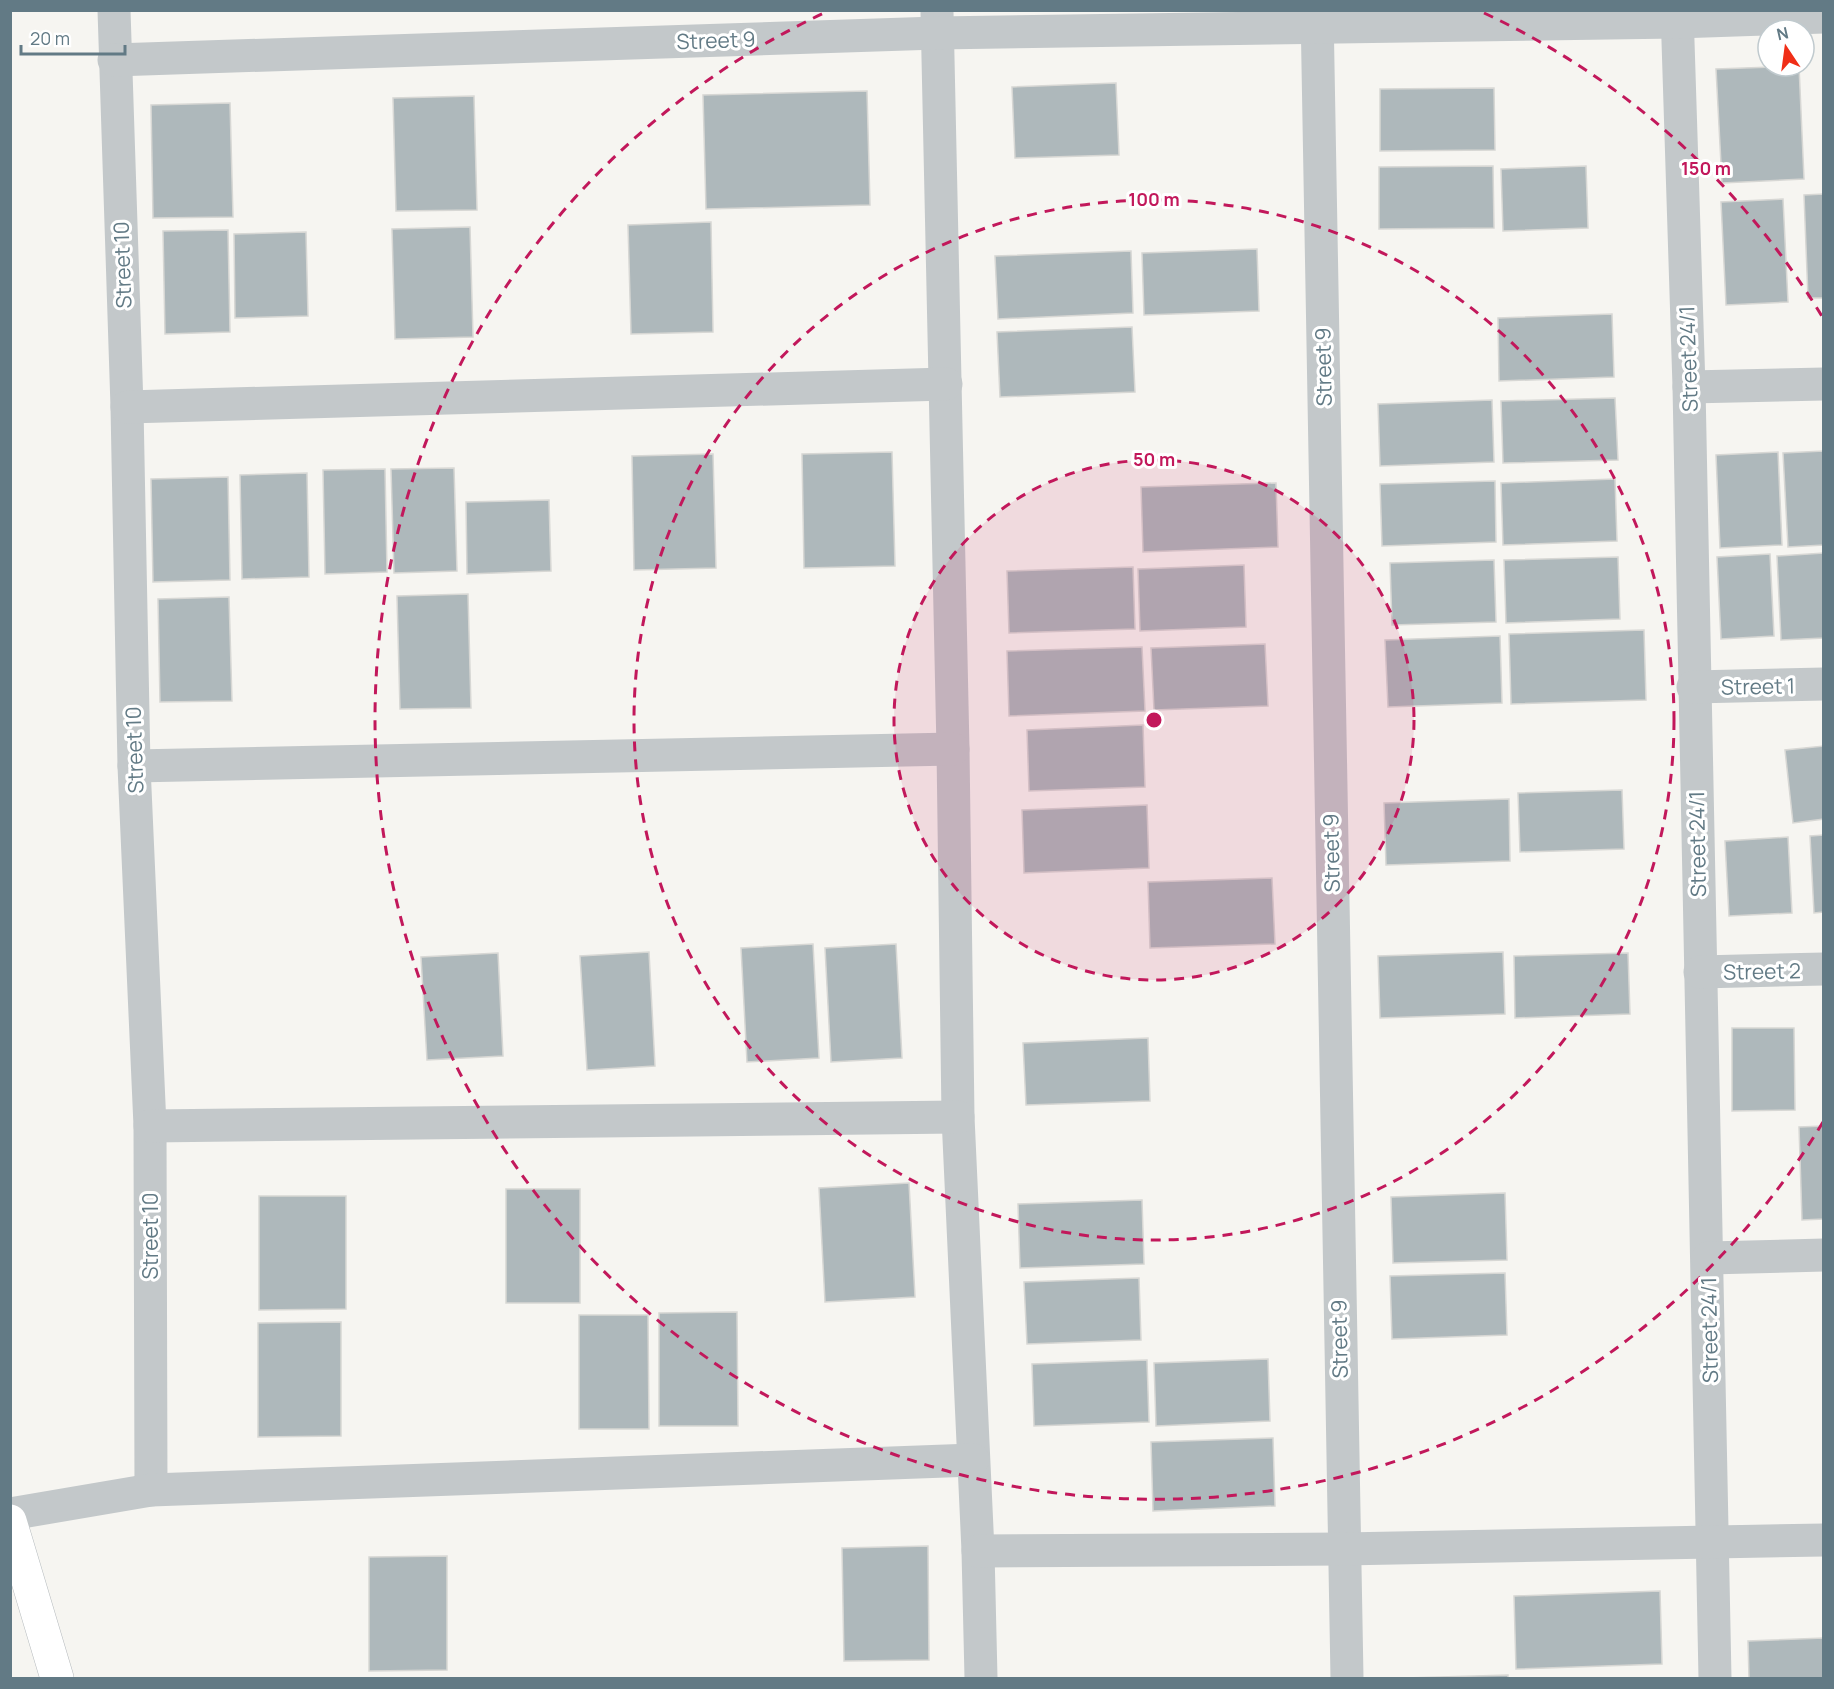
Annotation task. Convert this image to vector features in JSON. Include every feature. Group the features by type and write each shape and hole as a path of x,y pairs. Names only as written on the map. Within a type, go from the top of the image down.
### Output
{"main road":[{"path":"10,1521 57,1678"}],"street":[{"name":"Street 10","path":"114,10 127,407 134,766 150,1126 151,1490"},
{"name":"Street 9","path":"114,60 937,22 1677,16 1824,17"},
{"name":"Street 24/1","path":"1677,16 1689,387 1715,1678"},
{"name":"Street 9","path":"1317,19 1342,1549 1347,1678"},
{"path":"937,22 954,749 958,1117 978,1551 981,1678"},
{"path":"127,407 946,384"},
{"path":"1689,387 1824,384"},
{"name":"Street 1","path":"1694,687 1824,684"},
{"path":"134,766 954,749"},
{"name":"Street 2","path":"1700,972 1824,969"},
{"path":"150,1126 958,1117"},
{"path":"1708,1258 1824,1255"},
{"path":"10,1514 151,1490 973,1460"},
{"path":"978,1551 1342,1549 1824,1540"}],"building":[{"path":"1756,68 1756,78 1800,78 1804,179 1722,183 1716,69"},
{"path":"1116,83 1119,155 1015,158 1012,87"},
{"path":"1494,88 1495,150 1380,151 1380,89"},
{"path":"867,91 870,205 706,209 703,95"},
{"path":"474,96 477,210 396,211 393,98"},
{"path":"230,103 233,217 153,218 151,105"},
{"path":"1493,166 1494,228 1379,229 1379,167"},
{"path":"1586,166 1588,228 1503,231 1501,169"},
{"path":"1824,194 1824,298 1808,298 1804,195"},
{"path":"1783,199 1788,302 1726,305 1721,202"},
{"path":"711,222 713,332 631,334 628,225"},
{"path":"470,227 473,337 395,339 392,229"},
{"path":"228,230 230,332 165,334 163,231"},
{"path":"306,232 308,316 235,318 234,234"},
{"path":"1257,249 1259,311 1144,315 1142,253"},
{"path":"1131,251 1133,313 998,319 995,256"},
{"path":"1612,314 1614,377 1499,381 1498,318"},
{"path":"1132,327 1135,392 1000,397 997,332"},
{"path":"1615,398 1618,460 1503,463 1501,401"},
{"path":"1492,400 1494,462 1380,466 1378,404"},
{"path":"1824,451 1824,545 1788,547 1783,453"},
{"path":"892,452 895,566 804,568 802,454"},
{"path":"1778,452 1782,545 1720,548 1716,455"},
{"path":"713,454 716,568 634,570 632,456"},
{"path":"454,468 457,571 394,573 391,469"},
{"path":"385,469 387,572 325,574 323,470"},
{"path":"307,473 309,577 242,579 240,475"},
{"path":"228,477 230,580 153,582 151,479"},
{"path":"1615,479 1617,541 1503,545 1501,483"},
{"path":"1495,481 1496,542 1382,546 1380,484"},
{"path":"1276,483 1278,547 1143,552 1141,487"},
{"path":"549,500 551,571 467,574 466,502"},
{"path":"1824,553 1824,638 1781,640 1777,556"},
{"path":"1770,554 1774,636 1721,639 1717,557"},
{"path":"1618,557 1620,619 1506,623 1504,560"},
{"path":"1494,560 1496,622 1392,625 1390,563"},
{"path":"1244,565 1246,627 1140,631 1138,569"},
{"path":"1133,567 1135,629 1009,633 1007,571"},
{"path":"468,594 471,708 400,709 397,596"},
{"path":"229,597 232,701 160,702 158,599"},
{"path":"1644,630 1646,700 1511,704 1509,634"},
{"path":"1500,636 1502,703 1388,707 1385,640"},
{"path":"1265,644 1268,706 1154,710 1151,648"},
{"path":"1142,647 1145,711 1009,716 1007,651"},
{"path":"1143,725 1145,787 1029,791 1027,730"},
{"path":"1824,746 1824,819 1793,823 1785,750"},
{"path":"1622,790 1624,849 1520,852 1518,793"},
{"path":"1509,799 1510,861 1386,865 1384,803"},
{"path":"1147,805 1149,868 1024,873 1022,810"},
{"path":"1824,835 1824,912 1814,913 1810,836"},
{"path":"1788,837 1792,913 1729,916 1725,841"},
{"path":"1272,878 1275,944 1150,948 1148,882"},
{"path":"813,944 819,1058 747,1062 741,948"},
{"path":"896,944 902,1058 831,1062 825,948"},
{"path":"649,952 655,1066 587,1070 580,956"},
{"path":"1503,952 1505,1014 1380,1018 1378,956"},
{"path":"498,953 503,1056 427,1060 421,957"},
{"path":"1628,953 1630,1014 1515,1018 1514,956"},
{"path":"1732,1028 1794,1028 1795,1110 1732,1111"},
{"path":"1148,1038 1150,1101 1026,1105 1023,1043"},
{"path":"1824,1126 1824,1219 1802,1220 1799,1127"},
{"path":"909,1183 915,1297 825,1302 819,1188"},
{"path":"506,1189 580,1189 580,1303 506,1303"},
{"path":"1505,1193 1507,1260 1393,1263 1391,1197"},
{"path":"259,1196 346,1196 346,1309 259,1310"},
{"path":"1142,1200 1144,1264 1020,1268 1018,1204"},
{"path":"1505,1273 1507,1335 1392,1339 1390,1276"},
{"path":"1139,1278 1141,1340 1027,1344 1024,1282"},
{"path":"737,1312 738,1426 659,1426 659,1313"},
{"path":"579,1315 648,1315 649,1429 579,1429"},
{"path":"341,1322 341,1436 258,1437 258,1323"},
{"path":"1268,1359 1270,1421 1156,1426 1154,1363"},
{"path":"1147,1360 1149,1422 1034,1426 1032,1364"},
{"path":"1273,1438 1275,1506 1153,1511 1151,1442"},
{"path":"928,1546 929,1660 844,1661 842,1548"},
{"path":"447,1556 447,1670 369,1671 369,1557"},
{"path":"1660,1591 1662,1664 1516,1669 1514,1596"},
{"path":"1824,1638 1824,1678 1749,1678 1748,1641"},
{"path":"1508,1675 1508,1678 1405,1678"}]}
